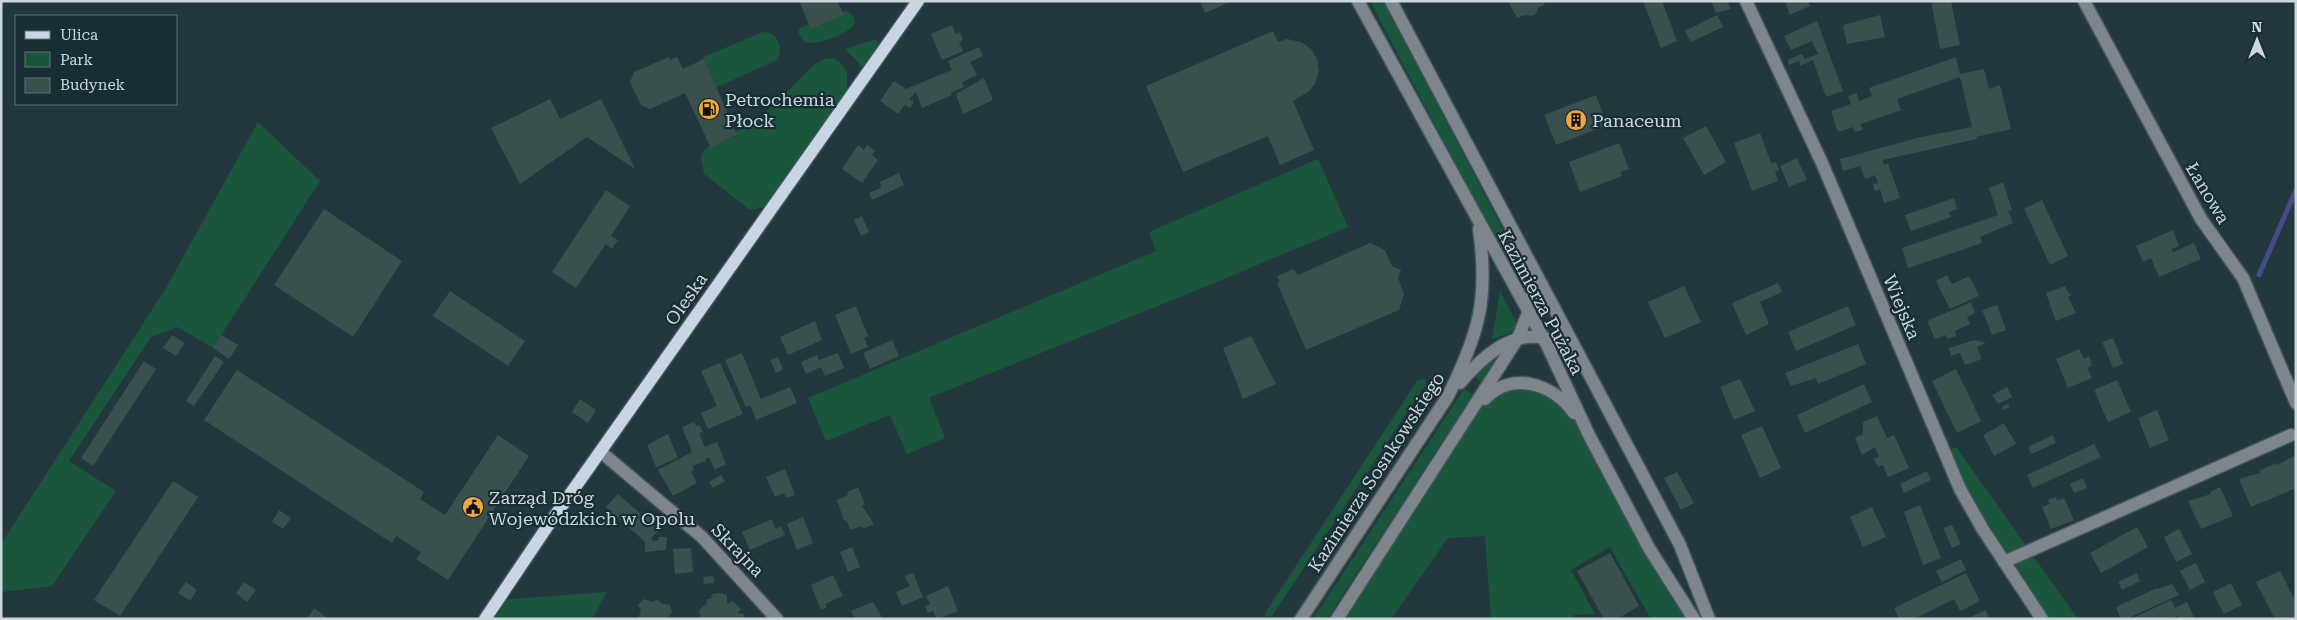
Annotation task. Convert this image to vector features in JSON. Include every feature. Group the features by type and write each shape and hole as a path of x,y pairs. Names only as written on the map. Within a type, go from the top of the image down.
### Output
{"main road":[{"name":"Oleska","path":"485,619 918,1"}],"street":[{"name":"Kazimierza Pużaka","path":"1358,1 1543,339 1589,435 1649,548 1694,619"},
{"name":"Kazimierza Pużaka","path":"1391,1 1680,546 1709,619"},
{"name":"Wiejska","path":"1746,1 1822,163 1960,489 2004,562 2042,619"},
{"name":"Łanowa","path":"2084,1 2197,212 2242,278 2296,403"},
{"name":"Kazimierza Sosnkowskiego","path":"1301,619 1448,396 1467,358 1481,310 1484,269 1478,222"},
{"path":"1337,619 1518,338 1529,314 1533,288 1528,257"},
{"path":"1448,396 1488,354 1509,341 1518,338 1553,341 1565,349 1587,373"},
{"path":"1470,415 1500,387 1509,383 1535,384 1560,397 1589,435"},
{"path":"2004,562 2291,435"},
{"name":"Skrajna","path":"601,452 702,537 777,619"}],"green space":[{"path":"1370,1 1383,1 1512,247 1502,253"},
{"path":"848,11 854,17 855,23 840,35 825,41 810,43 805,42 798,33 800,28 809,24 812,29 843,15 842,12"},
{"path":"763,32 776,38 780,46 777,60 715,88 703,57"},
{"path":"876,39 883,52 865,77 859,63 845,49"},
{"path":"834,58 842,64 847,72 847,103 773,206 750,210 704,174 701,158 703,151 710,146 737,136 735,132 758,120 815,64 825,59"},
{"path":"258,122 320,181 213,348 178,327 151,337 69,461 116,491 52,586 1,592 1,544 166,288"},
{"path":"1318,159 1348,227 1178,298 929,398 945,438 907,454 890,415 826,441 808,398 1156,251 1149,232"},
{"path":"1518,258 1527,283 1525,290 1522,291 1508,264"},
{"path":"1500,291 1517,324 1515,331 1492,339"},
{"path":"1492,359 1495,362 1481,382 1473,375"},
{"path":"1426,379 1426,384 1272,616 1266,617 1265,613 1417,381"},
{"path":"1523,383 1570,408 1694,619 1651,619 1610,547 1571,570 1595,614 1574,615 1573,619 1491,619 1485,536 1448,538 1391,619 1337,619 1489,394"},
{"path":"1464,389 1473,394 1327,619 1313,619"},
{"path":"1956,447 2078,619 2042,619 1945,452"},
{"path":"607,592 592,619 485,619 498,600"}],"building":[{"path":"799,1 837,1 844,15 811,29"},
{"path":"1200,1 1232,1 1205,13"},
{"path":"1508,1 1544,1 1545,4 1538,8 1536,14 1517,18"},
{"path":"1643,1 1662,1 1677,41 1661,48"},
{"path":"1711,1 1727,1 1731,9 1716,13"},
{"path":"1785,1 1808,1 1810,6 1790,15"},
{"path":"1931,1 1951,1 1960,45 1940,49"},
{"path":"1717,15 1723,27 1691,42 1685,31"},
{"path":"1880,15 1885,37 1847,44 1843,25"},
{"path":"1817,21 1843,91 1826,97 1813,60 1800,66 1799,61 1789,65 1788,60 1802,54 1805,59 1818,54 1812,41 1791,50 1784,36"},
{"path":"952,25 956,34 960,32 963,40 959,42 963,51 942,60 931,34"},
{"path":"1273,31 1278,42 1287,39 1301,42 1311,49 1317,59 1319,71 1315,84 1308,92 1293,101 1314,150 1280,165 1268,136 1183,172 1146,86"},
{"path":"979,47 983,56 970,62 977,75 962,82 964,87 950,93 952,95 922,108 916,92 909,99 914,102 910,108 905,105 898,114 880,101 894,81 906,89 952,70 948,61"},
{"path":"669,57 670,60 677,57 683,69 704,59 737,135 711,148 685,93 650,109 641,105 630,82 634,72"},
{"path":"1956,57 1960,74 1984,69 1989,89 2000,85 2011,129 1976,137 1977,139 1883,160 1884,165 1888,163 1900,198 1884,203 1880,189 1875,191 1873,184 1878,183 1875,175 1865,179 1860,166 1843,171 1840,159 1917,138 1972,127 1960,77 1897,99 1901,110 1861,124 1863,130 1855,132 1853,127 1838,132 1831,111 1851,104 1848,96 1857,93 1859,101 1872,96 1869,88"},
{"path":"984,78 993,100 963,114 956,94"},
{"name":"Panaceum","path":"1596,95 1607,125 1556,145 1544,115"},
{"path":"550,99 560,119 601,99 635,169 587,137 520,184 491,128"},
{"path":"1706,126 1726,162 1704,175 1683,138"},
{"path":"1760,133 1771,163 1776,162 1779,170 1775,172 1778,181 1752,191 1734,143"},
{"path":"1619,143 1629,169 1620,172 1622,176 1580,192 1569,162"},
{"path":"858,145 864,150 867,145 875,151 872,155 878,160 862,183 842,169"},
{"path":"1797,158 1807,180 1789,187 1780,166"},
{"path":"899,173 904,185 872,200 869,193 881,188 880,182"},
{"path":"2003,182 2012,210 2008,211 2013,223 1980,237 1982,243 1908,268 1902,248 1998,215 1989,188"},
{"path":"606,190 630,206 611,236 618,240 612,249 606,244 576,288 552,272"},
{"path":"1954,198 1957,209 1949,212 1951,217 1911,231 1905,215"},
{"path":"2042,200 2068,256 2050,265 2024,209"},
{"path":"324,209 402,261 353,337 274,285"},
{"path":"862,216 869,232 861,236 854,220"},
{"path":"2173,230 2179,246 2172,249 2173,252 2194,243 2201,259 2159,277 2151,258 2143,262 2136,246"},
{"path":"1370,243 1385,250 1392,266 1401,270 1398,278 1404,294 1399,310 1306,350 1277,283 1280,282 1277,276 1293,269 1298,275"},
{"path":"1947,275 1952,284 1969,276 1979,296 1950,309 1936,281"},
{"path":"1778,283 1782,292 1760,302 1769,324 1746,335 1732,303"},
{"path":"1684,286 1701,322 1665,338 1648,302"},
{"path":"2065,286 2069,294 2073,294 2068,297 2076,313 2056,321 2046,293"},
{"path":"450,291 525,341 508,366 433,316"},
{"path":"1971,302 1975,313 1967,317 1970,324 1955,331 1956,336 1947,339 1946,335 1935,339 1927,321"},
{"path":"1997,305 2006,330 1992,335 1982,310"},
{"path":"856,306 868,336 864,338 868,347 851,354 835,315"},
{"path":"1848,306 1856,325 1796,351 1788,332"},
{"path":"815,321 822,340 788,355 780,337"},
{"path":"172,335 185,343 176,356 163,348"},
{"path":"221,335 238,345 229,359 213,348"},
{"path":"1251,336 1276,384 1243,399 1223,348"},
{"path":"2113,338 2123,364 2113,368 2102,342"},
{"path":"892,340 899,356 870,369 863,353"},
{"path":"1974,340 1986,343 1977,347 1982,359 1965,365 1960,353 1951,356 1949,348"},
{"path":"1858,344 1866,364 1818,384 1816,378 1791,386 1785,373"},
{"path":"2079,349 2084,359 2089,356 2092,365 2087,368 2092,378 2068,388 2056,359"},
{"path":"742,353 761,399 790,387 797,403 756,420 750,405 746,407 725,360"},
{"path":"838,353 844,368 825,376 821,367 806,374 801,362 817,355 819,360"},
{"path":"215,356 224,362 194,406 186,401"},
{"path":"778,357 783,370 776,373 770,360"},
{"path":"144,361 156,369 93,466 81,458"},
{"path":"720,363 743,414 708,429 701,413 717,406 701,371"},
{"path":"1956,369 1981,421 1957,433 1932,381"},
{"path":"237,370 424,492 420,499 445,515 498,435 529,456 448,580 416,559 421,552 396,536 392,543 204,420"},
{"path":"1740,379 1755,411 1734,420 1720,387"},
{"path":"2117,380 2131,412 2108,422 2094,390"},
{"path":"1864,384 1872,402 1805,433 1797,415"},
{"path":"2007,387 2012,397 1998,404 1992,395"},
{"path":"580,399 596,410 588,423 572,412"},
{"path":"2008,404 2010,407 2003,410 2002,407"},
{"path":"2157,410 2169,440 2150,448 2138,418"},
{"path":"1877,416 1887,438 1894,435 1909,468 1888,477 1883,465 1878,467 1874,459 1879,457 1875,447 1862,455 1855,438 1863,434 1863,422"},
{"path":"694,422 696,426 699,425 703,432 699,433 705,447 717,442 726,464 715,470 709,457 705,459 706,461 692,466 694,470 691,472 697,483 673,496 658,470 692,452 682,427"},
{"path":"2004,423 2016,444 1994,456 1983,435"},
{"path":"1762,426 1781,468 1760,478 1741,435"},
{"path":"668,434 678,458 656,467 647,445"},
{"path":"2053,435 2056,443 2031,454 2028,447"},
{"path":"2094,444 2101,457 2033,488 2027,475"},
{"path":"2296,455 2296,488 2251,507 2239,479 2260,473 2259,471 2276,463 2277,465"},
{"path":"785,469 795,495 787,498 784,493 775,497 766,477"},
{"path":"1927,471 1931,480 1904,493 1900,484"},
{"path":"1677,472 1694,503 1681,510 1664,478"},
{"path":"721,475 725,481 713,488 709,482"},
{"path":"2083,478 2087,488 2074,493 2070,484"},
{"path":"173,481 198,497 120,616 94,600"},
{"path":"858,487 865,504 862,506 874,524 863,529 862,526 851,530 846,520 844,521 837,500 848,495 847,492"},
{"path":"2220,487 2233,516 2201,529 2188,501 2211,494 2210,492"},
{"path":"618,494 643,516 647,513 655,519 651,523 659,530 651,539 654,541 658,540 659,537 667,537 666,550 645,552 645,542 615,515 610,521 604,515 609,510 606,507"},
{"path":"2056,497 2057,501 2064,498 2074,520 2051,529 2042,507 2050,504 2048,500"},
{"path":"1920,505 1941,558 1923,565 1904,512"},
{"path":"1872,507 1886,537 1863,547 1850,517"},
{"path":"279,510 291,518 283,529 272,522"},
{"path":"803,517 813,543 797,550 787,524"},
{"path":"772,519 776,529 781,526 785,535 750,550 742,532"},
{"path":"1952,525 1961,544 1952,548 1943,528"},
{"path":"2137,527 2148,547 2101,573 2090,553"},
{"path":"2179,529 2192,554 2176,562 2164,537"},
{"path":"852,547 860,567 848,572 840,552"},
{"path":"691,548 693,572 675,574 673,549"},
{"path":"1610,553 1639,606 1617,619 1604,619 1577,571"},
{"path":"1961,559 1966,570 1942,582 1936,571"},
{"path":"2196,563 2205,582 2190,590 2180,571"},
{"path":"2280,571 2296,602 2296,619 2275,619 2256,582"},
{"path":"913,573 923,597 902,606 896,592 910,586 905,576"},
{"path":"1966,573 1980,601 1960,611 1954,599 1914,619 1899,619 1894,608"},
{"path":"2137,573 2140,581 2122,590 2118,582"},
{"path":"833,575 843,596 825,604 827,607 821,610 811,585"},
{"path":"713,576 714,583 704,584 703,577"},
{"path":"186,582 197,590 190,601 178,593"},
{"path":"244,582 256,590 247,602 236,593"},
{"path":"2231,583 2242,605 2224,614 2213,592"},
{"path":"2172,584 2179,595 2126,619 2121,619 2116,607 2157,588"},
{"path":"948,586 958,611 937,619 933,611 928,613 925,606 930,604 926,596"},
{"path":"720,593 727,595 727,604 733,601 741,609 737,613 744,614 744,619 701,618 699,610 706,604 707,599 711,599 712,594"},
{"path":"644,599 653,602 657,599 661,603 670,605 672,613 665,619 638,619 641,610 638,605"},
{"path":"2171,600 2175,608 2187,602 2195,619 2178,619 2177,616 2171,619 2131,619"},
{"path":"873,602 883,619 855,619 851,611"},
{"path":"314,608 329,619 307,619"},
{"path":"1986,610 1989,619 1966,619"}],"waterway":[{"path":"2259,275 2296,190"}],"place":[{"name":"Petrochemia Płock","path":"709,109"},
{"name":"Panaceum","path":"1576,120"},
{"name":"Zarząd Dróg Wojewódzkich w Opolu","path":"473,507"}]}
